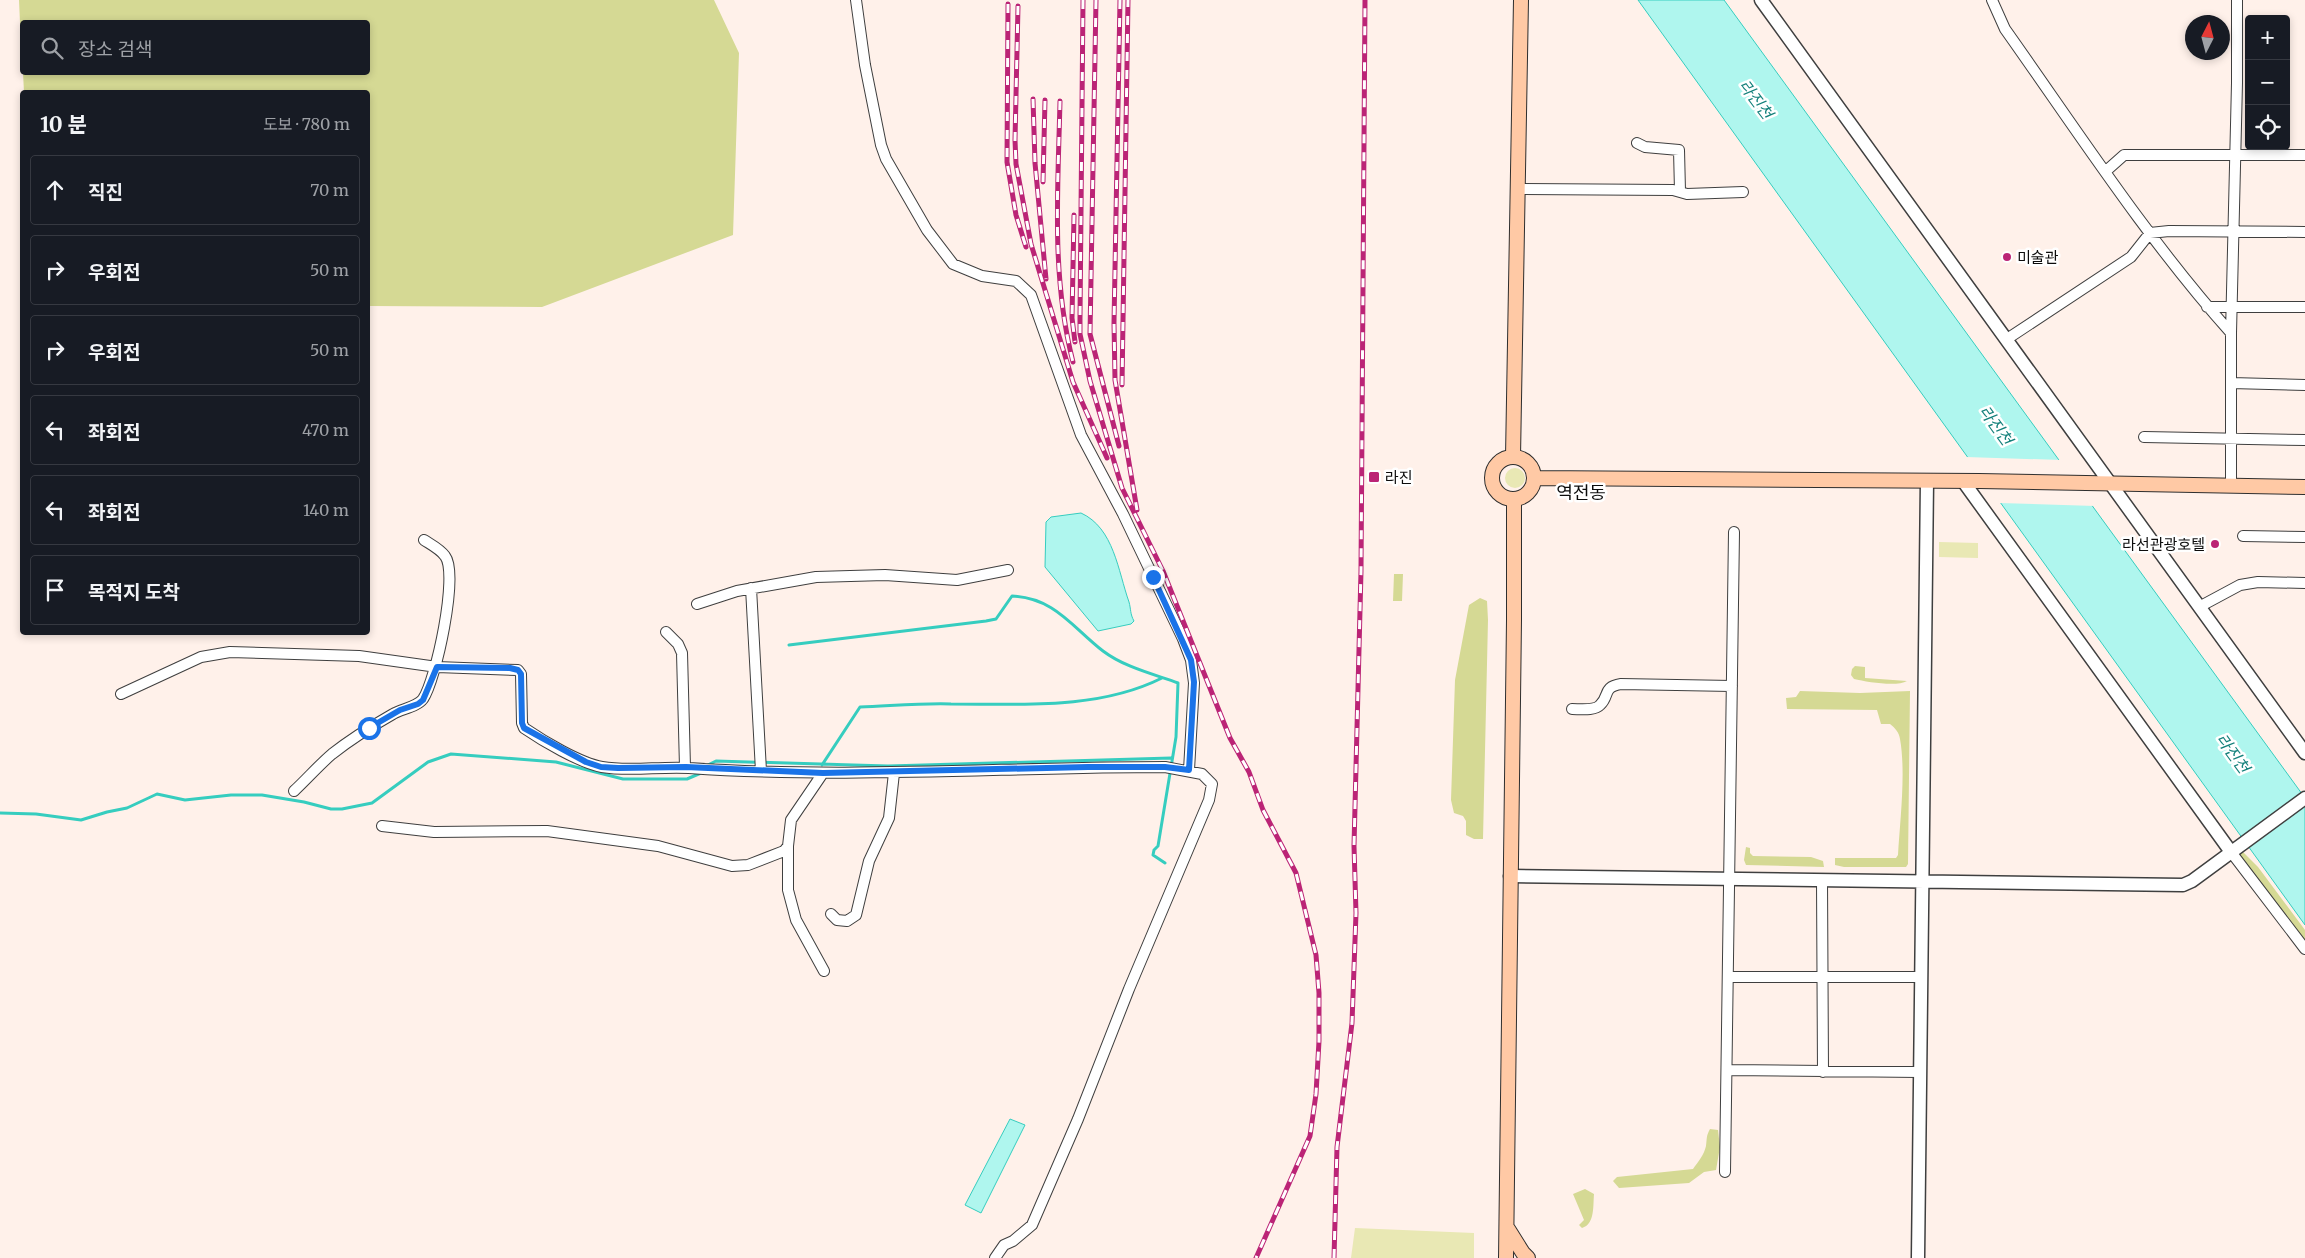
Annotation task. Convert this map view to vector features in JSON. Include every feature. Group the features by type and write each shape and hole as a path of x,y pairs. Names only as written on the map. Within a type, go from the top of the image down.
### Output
{"main road":[{"path":"1513,457 1521,0"},
{"path":"1513,457 1528,463 1535,478 1529,494 1514,500 1498,494 1492,479 1498,463 1513,457"},
{"path":"1535,478 1979,481 2305,487"},
{"path":"1506,1258 1508,1229 1514,500"},
{"path":"1508,1229 1528,1258"}],"street":[{"path":"856,0 876,127 886,159 927,230 953,264 982,276 1016,281 1031,296 1081,435 1123,514 1183,639 1191,660 1194,682 1189,770"},
{"path":"1761,0 2305,753"},
{"path":"1992,0 2005,29 2150,233 2207,307 2231,333"},
{"path":"2231,486 2231,333 2236,0"},
{"path":"1637,143 1645,147 1679,150 1680,192"},
{"path":"2106,171 2124,155 2305,155"},
{"path":"1518,189 1706,194 1743,192"},
{"path":"2007,339 2131,257 2150,233 2169,230 2305,232"},
{"path":"2207,307 2305,307"},
{"path":"2231,383 2305,385"},
{"path":"2144,437 2305,440"},
{"path":"1918,1258 1927,481"},
{"path":"1963,481 2231,852 2305,949"},
{"path":"1725,1172 1734,532"},
{"path":"2243,536 2305,537"},
{"path":"294,791 332,754 369,728 400,710 418,704 423,700 437,667 448,600 450,572 446,556 424,540"},
{"path":"697,604 751,588 816,577 885,575 957,580 1008,570"},
{"path":"2199,607 2240,585 2258,582 2305,584"},
{"path":"751,588 761,771"},
{"path":"666,632 678,644 682,653 686,767"},
{"path":"121,694 201,657 230,652 359,656 437,667 518,670 521,674 522,723 524,728 586,762 601,767 686,767 823,773 894,773 1088,767 1165,767 1189,770 1202,774 1212,784 1209,800 1197,832 1032,1225 1014,1242 1004,1245 995,1258"},
{"path":"1572,709 1596,708 1601,705 1606,692 1612,686 1621,684 1732,686"},
{"path":"823,773 791,820 788,846 788,890 796,920 824,971"},
{"path":"831,914 837,920 847,921 856,915 869,862 889,818 894,773"},
{"path":"1510,876 2183,884 2192,880 2305,798"},
{"path":"382,826 434,832 547,831 658,846 732,866 748,865 784,850 788,846"},
{"path":"1822,880 1823,1072"},
{"path":"1728,977 1921,976"},
{"path":"1727,1070 1920,1072"}],"green space":[{"path":"19,0 714,0 739,53 733,235 542,307 370,306 370,90 24,90 23,75 370,75 370,20 20,20 20,23"},
{"path":"1515,468 1522,471 1525,478 1522,485 1515,488 1508,485 1505,478 1508,471"},
{"path":"1939,542 1978,543 1978,558 1939,557"},
{"path":"1394,574 1403,574 1402,601 1393,601"},
{"path":"1480,598 1487,601 1488,620 1483,839 1474,839 1466,835 1466,821 1463,816 1454,813 1451,800 1455,680 1469,605"},
{"path":"1855,666 1865,667 1865,678 1907,681 1889,684 1854,679 1851,675 1852,669"},
{"path":"1800,691 1860,693 1910,691 1908,864 1906,867 1844,867 1835,865 1835,858 1896,858 1898,855 1902,797 1902,752 1898,732 1890,724 1881,724 1877,710 1787,709 1786,698 1796,697"},
{"path":"1746,847 1750,848 1750,853 1753,856 1811,857 1823,861 1824,867 1746,865 1744,860"},
{"path":"2241,850 2258,867 2305,930 2305,943 2242,858 2239,853"},
{"path":"1710,1129 1718,1130 1720,1147 1716,1170 1704,1172 1689,1183 1619,1188 1613,1181 1617,1177 1693,1169 1704,1152"},
{"path":"1585,1189 1594,1194 1593,1209 1589,1223 1582,1228 1579,1225 1584,1220 1573,1194"},
{"path":"1355,1228 1474,1233 1474,1258 1351,1258"}],"water":[{"name":"라진천","path":"1638,0 1724,0 2305,798 2305,925"},
{"path":"1081,513 1101,529 1108,540 1118,564 1129,602 1134,621 1131,624 1098,631 1045,567 1046,522 1051,517"},
{"path":"1010,1119 1025,1125 981,1213 965,1205"}],"pier":[{"path":"1966,457 2062,460 2095,506 1999,503"}],"waterway":[{"path":"789,645 996,619 1012,596 1027,598 1052,608 1111,657 1139,670 1178,683 1176,737 1158,846 1154,850 1153,855 1165,863"},
{"path":"822,765 860,707 928,704 1059,703 1112,696 1162,678"},
{"path":"0,813 36,814 81,820 127,808 157,794 185,800 231,795 262,795 331,809 342,809 372,803 428,762 451,754 556,762 623,779 687,779 701,773"},
{"path":"706,766 716,761 888,766 1171,758"}],"railway":[{"path":"1083,0 1080,334 1090,381 1122,488 1163,571 1230,738 1249,772 1263,810 1296,873 1316,955 1319,993 1319,1041 1316,1094 1310,1136 1256,1258"},
{"path":"1096,0 1090,334 1119,446"},
{"path":"1120,0 1114,323 1115,380 1137,510"},
{"path":"1122,385 1128,0"},
{"path":"1334,1258 1337,1147 1352,1023 1356,913 1354,846 1361,571 1365,0"},
{"path":"1008,4 1007,162 1016,215 1026,247"},
{"path":"1018,6 1016,164 1031,244 1073,382 1107,458"},
{"path":"1033,99 1035,163 1046,279"},
{"path":"1043,182 1045,100"},
{"path":"1060,101 1057,232 1061,297 1073,362"},
{"path":"1074,215 1072,318 1075,342"}],"place":[{"name":"미술관","path":"2007,257"},
{"name":"라진","path":"1374,477"},
{"name":"라선관광호텔","path":"2215,544"}],"district":[{"name":"역전동","path":"1581,492"}],"route":[{"path":"369,728 400,710 418,704 423,700 437,667 510,668 518,670 521,674 522,723 524,728 586,762 601,767 686,767 823,773 935,772 1088,767 1165,767 1189,770 1194,707 1194,682 1191,660 1153,577"}]}
